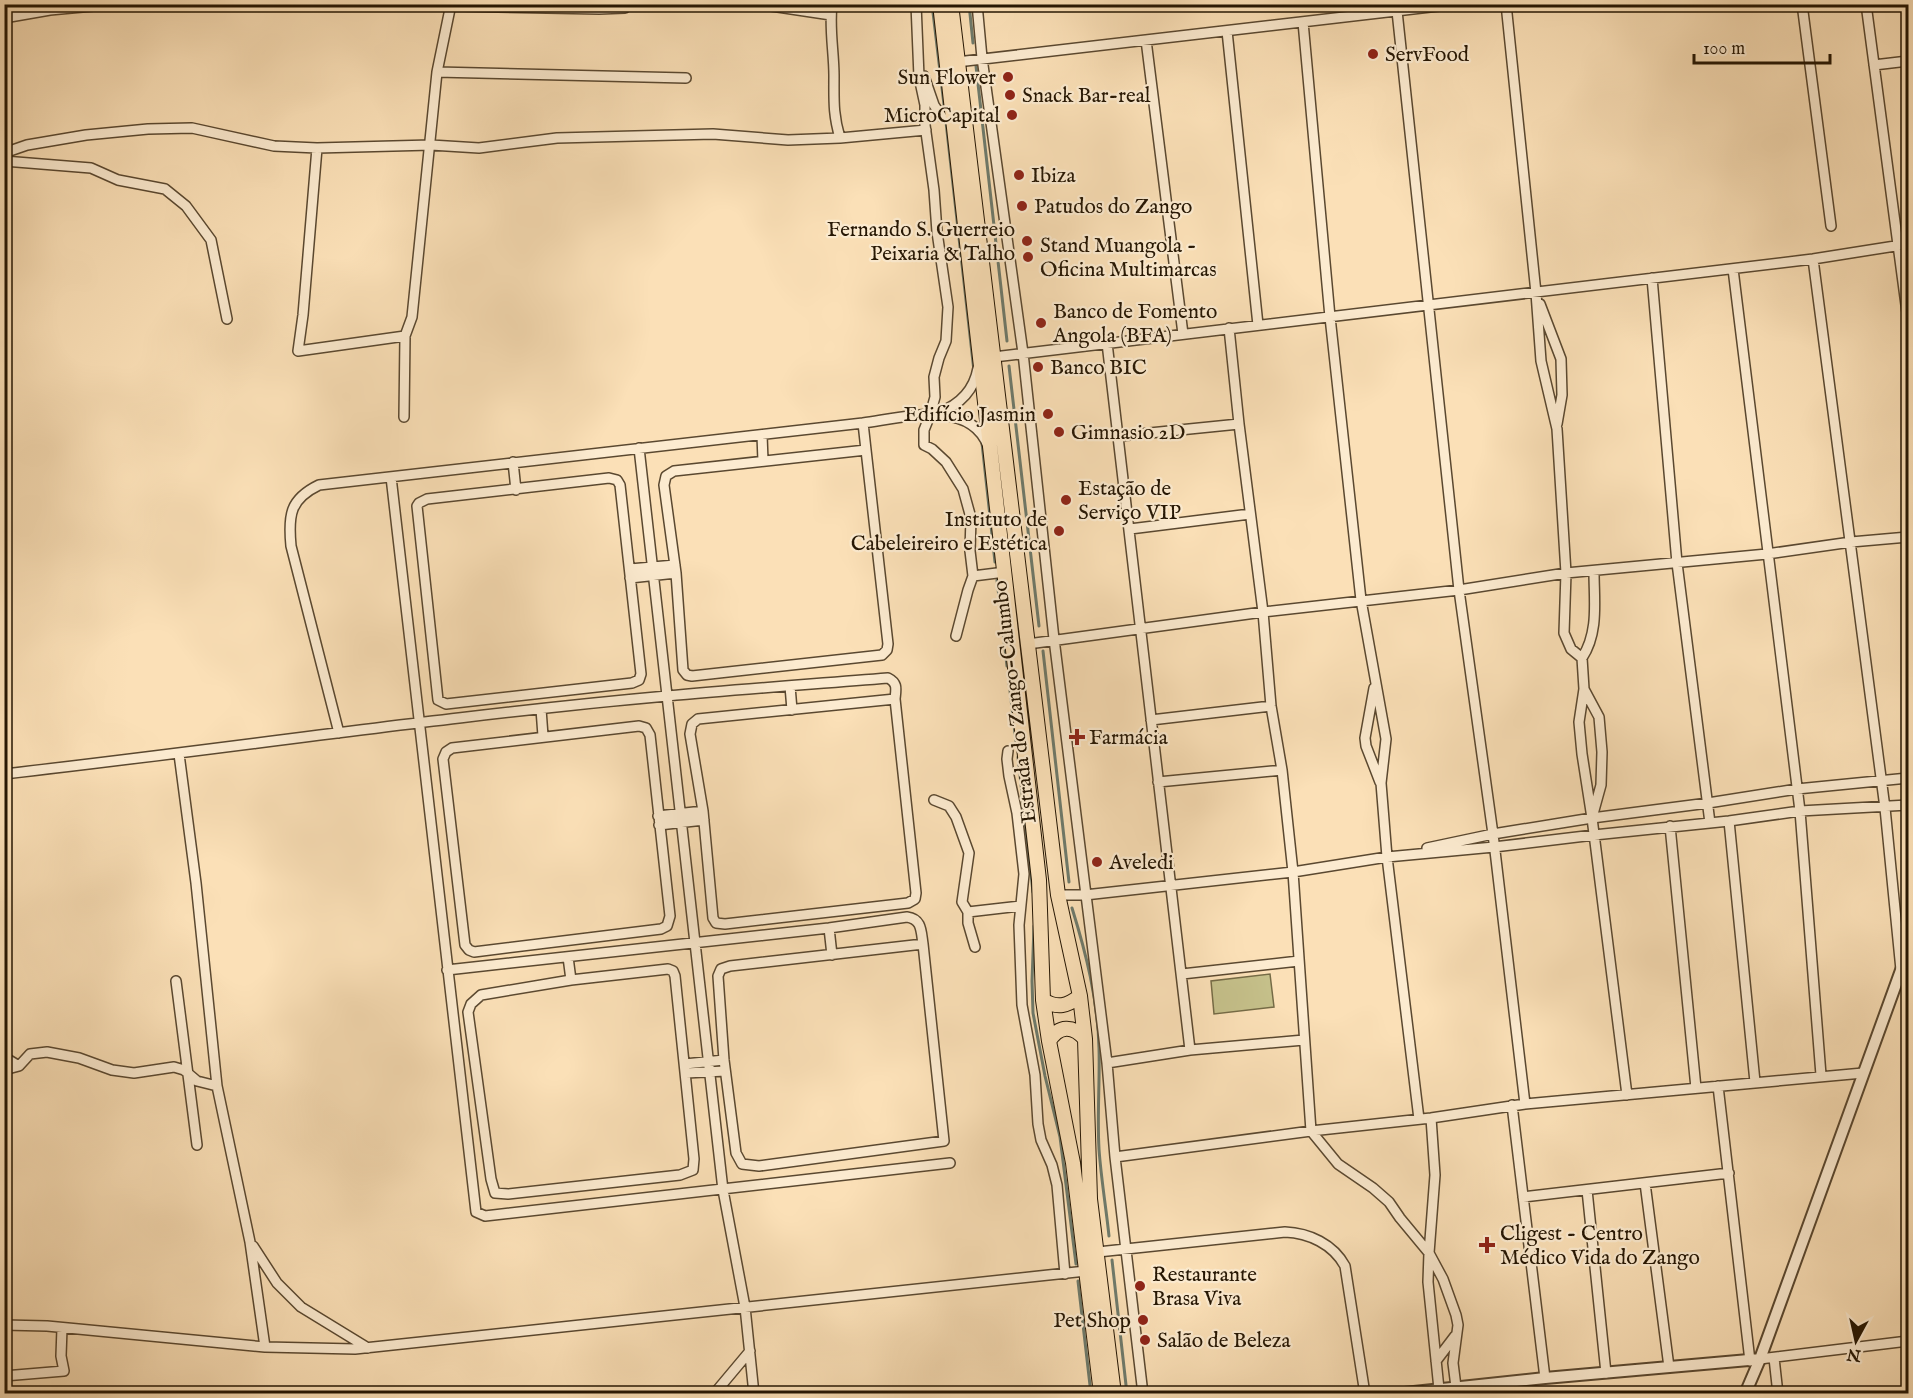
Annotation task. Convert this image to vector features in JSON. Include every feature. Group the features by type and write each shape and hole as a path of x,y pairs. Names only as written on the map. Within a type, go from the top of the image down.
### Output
{"main road":[{"name":"Estrada do Zango-Calumbo","path":"940,4 948,117 987,357 1028,644 1058,895 1080,996 1084,1038 1089,1178 1107,1251 1114,1394"},
{"name":"Estrada do Zango-Calumbo","path":"951,4 987,357 999,573 1041,897 1043,1000 1073,1163 1076,1272 1101,1394"},
{"path":"1043,1000 1051,1005 1061,1006 1070,1004 1080,996"},
{"path":"1049,1041 1058,1030 1065,1028 1079,1032 1084,1038"}],"street":[{"path":"4,18 50,10 116,4"},
{"path":"404,417 405,336 412,317 437,72 451,5 599,9 625,8 628,4"},
{"path":"758,4 831,15"},
{"path":"832,4 834,76 832,99 840,138"},
{"path":"916,4 919,77 925,105 937,232 948,307 946,341 934,377 933,414 924,430 924,445 946,462 963,489 971,518 970,551 973,576 956,636"},
{"path":"977,4 982,58 1023,353 1054,639 1107,1063 1125,1249 1143,1394"},
{"path":"957,62 1456,4"},
{"path":"1506,4 1541,361 1557,429 1566,573 1564,633 1571,649 1582,658"},
{"path":"1802,4 1831,226"},
{"path":"1866,4 1908,320"},
{"path":"1397,11 1459,590 1493,834 1525,1104"},
{"path":"1303,22 1330,316 1361,600 1386,739 1381,783 1387,857 1419,1119"},
{"path":"1227,31 1258,325"},
{"path":"1146,40 1183,334"},
{"path":"918,56 934,105 948,117"},
{"path":"1874,66 1908,62"},
{"path":"437,72 686,78"},
{"path":"925,105 932,112 948,117"},
{"path":"4,153 27,146 86,135 147,129 192,128 274,146 479,148 557,138 712,134 788,140 840,138 927,132 948,117"},
{"path":"317,148 298,351 405,336"},
{"path":"4,161 91,168 118,180 165,189 186,206 210,240 227,319"},
{"path":"339,733 291,546 289,526 293,507 304,492 319,485 933,414 952,408 967,393 987,357 1733,269 1908,244"},
{"path":"1813,259 1885,808 1901,972"},
{"path":"1733,269 1800,811 1821,1075"},
{"path":"1652,278 1677,563 1710,823"},
{"path":"1536,293 1561,359 1562,394 1557,429"},
{"path":"1229,328 1263,612 1271,706 1282,770 1293,872 1311,1131 1338,1164 1389,1202 1430,1253 1443,1279 1458,1325 1453,1363 1456,1387"},
{"path":"1107,343 1120,436 1190,1050"},
{"path":"933,414 953,416 969,423 985,438 992,458"},
{"path":"863,423 888,644 887,650 882,655 687,675 683,670 675,569 664,485 666,476 674,471 866,450"},
{"path":"1120,436 1239,424"},
{"path":"762,435 763,461"},
{"path":"639,448 723,1190 745,1307 754,1394"},
{"path":"513,462 516,490"},
{"path":"391,477 476,1212 485,1216 950,1163"},
{"path":"609,478 616,480 620,485 630,574 641,674 639,680 632,683 446,704 438,700 417,506 427,500 609,478"},
{"path":"1130,529 1250,514"},
{"path":"1028,644 1263,612 1459,590 1566,573 1767,554 1851,542 1908,537"},
{"path":"630,574 675,569"},
{"path":"1594,572 1593,634 1582,658 1584,689 1579,722 1627,1095"},
{"path":"973,576 999,573"},
{"path":"4,774 541,709 666,696 888,678 896,684 895,699 915,899 908,903 725,924 716,923 712,918 703,815 690,734 692,724 698,719 895,699"},
{"path":"1375,682 1365,738 1381,783"},
{"path":"790,686 792,710"},
{"path":"1584,689 1599,717 1602,752 1601,785 1592,818"},
{"path":"1151,720 1271,706"},
{"path":"541,709 543,736"},
{"path":"639,726 646,728 650,735 658,820 669,916 667,926 661,929 474,952 465,945 443,759 446,752 452,748 639,726"},
{"path":"4,1325 62,1328 265,1347 368,1348 1076,1272 1057,1185 1041,1140 1035,1075 1022,1005 1019,925 1024,874 1017,813 1009,776 1008,751"},
{"path":"179,754 196,883 217,1086 250,1242 265,1347"},
{"path":"1158,782 1282,770"},
{"path":"1058,895 1085,895 1293,872 1387,857 1493,834 1592,818 1797,789 1908,778"},
{"path":"934,800 949,806 956,817 969,853 962,902 968,912 975,947"},
{"path":"1387,857 1729,821 1800,811 1908,805"},
{"path":"658,820 703,815"},
{"path":"1729,821 1755,1082"},
{"path":"1671,826 1696,1088"},
{"path":"968,912 1020,906"},
{"path":"447,970 829,928 907,917 915,918 920,924 923,944 944,1141 759,1166 742,1164 736,1153 724,1060 718,976 721,969 730,966 923,944"},
{"path":"829,928 832,955"},
{"path":"1745,1394 1755,1360 1908,951"},
{"path":"568,957 571,980"},
{"path":"1182,974 1299,961"},
{"path":"668,969 674,971 686,1068 693,1170 680,1175 508,1194 495,1193 491,1179 468,1012 471,1004 481,995 571,980 668,969"},
{"path":"176,981 196,1145"},
{"path":"1107,1063 1190,1050 1304,1041"},
{"path":"4,1070 19,1066 30,1054 47,1052 79,1058 112,1070 134,1073 174,1067 184,1070 197,1081 217,1086"},
{"path":"4,1057 19,1066"},
{"path":"686,1068 709,1066 724,1060"},
{"path":"709,1066 725,1071"},
{"path":"1115,1157 1431,1118 1512,1105 1821,1075 1863,1073"},
{"path":"1718,1086 1755,1360"},
{"path":"1512,1105 1545,1378"},
{"path":"1431,1118 1435,1175 1428,1282 1439,1389"},
{"path":"1523,1197 1729,1173"},
{"path":"1645,1183 1669,1367"},
{"path":"1587,1190 1606,1372"},
{"path":"1107,1251 1285,1232 1295,1232 1320,1241 1332,1249 1345,1266 1365,1394"},
{"path":"250,1242 277,1283 301,1307 368,1348"},
{"path":"4,1376 64,1371 61,1356 62,1328"},
{"path":"1436,1361 1456,1334"},
{"path":"1433,1337 1453,1363"},
{"path":"1395,1394 1606,1372 1755,1360 1908,1341"},
{"path":"714,1394 750,1351"},
{"path":"1774,1358 1778,1394"},
{"path":"1886,1394 1908,1391"}],"shaded area":[{"path":"1270,974 1274,1007 1214,1014 1211,981"}],"waterway":[{"path":"932,4 945,113"},
{"path":"969,4 973,43"},
{"path":"976,66 1007,341"},
{"path":"946,122 974,371"},
{"path":"1009,366 1039,626"},
{"path":"982,443 995,562"},
{"path":"997,580 1007,666"},
{"path":"1043,651 1069,882"},
{"path":"1009,682 1016,742"},
{"path":"1018,757 1033,892"},
{"path":"1072,908 1094,994 1099,1048 1099,1149 1109,1236"},
{"path":"1034,926 1033,1013 1060,1137 1076,1264"},
{"path":"1112,1260 1127,1394"},
{"path":"1078,1281 1091,1394"}],"place":[{"name":"ServFood","path":"1373,54"},
{"name":"Sun Flower","path":"1008,77"},
{"name":"Snack Bar-real","path":"1010,95"},
{"name":"MicroCapital","path":"1012,115"},
{"name":"Ibiza","path":"1019,175"},
{"name":"Patudos do Zango","path":"1022,206"},
{"name":"Fernando S. Guerreio Peixaria & Talho","path":"1027,241"},
{"name":"Stand Muangola - Oficina Multimarcas","path":"1028,257"},
{"name":"Banco de Fomento Angola (BFA)","path":"1041,323"},
{"name":"Banco BIC","path":"1038,367"},
{"name":"Edifício Jasmin","path":"1048,414"},
{"name":"Gimnasio 2D","path":"1059,432"},
{"name":"Estação de Serviço VIP","path":"1066,500"},
{"name":"Instituto de Cabeleireiro e Estética","path":"1059,531"},
{"name":"Farmácia","path":"1077,737"},
{"name":"Aveledi","path":"1097,862"},
{"name":"Cligest - Centro Médico Vida do Zango","path":"1487,1245"},
{"name":"Restaurante Brasa Viva","path":"1140,1286"},
{"name":"Pet Shop","path":"1143,1320"},
{"name":"Salão de Beleza","path":"1145,1340"}]}
